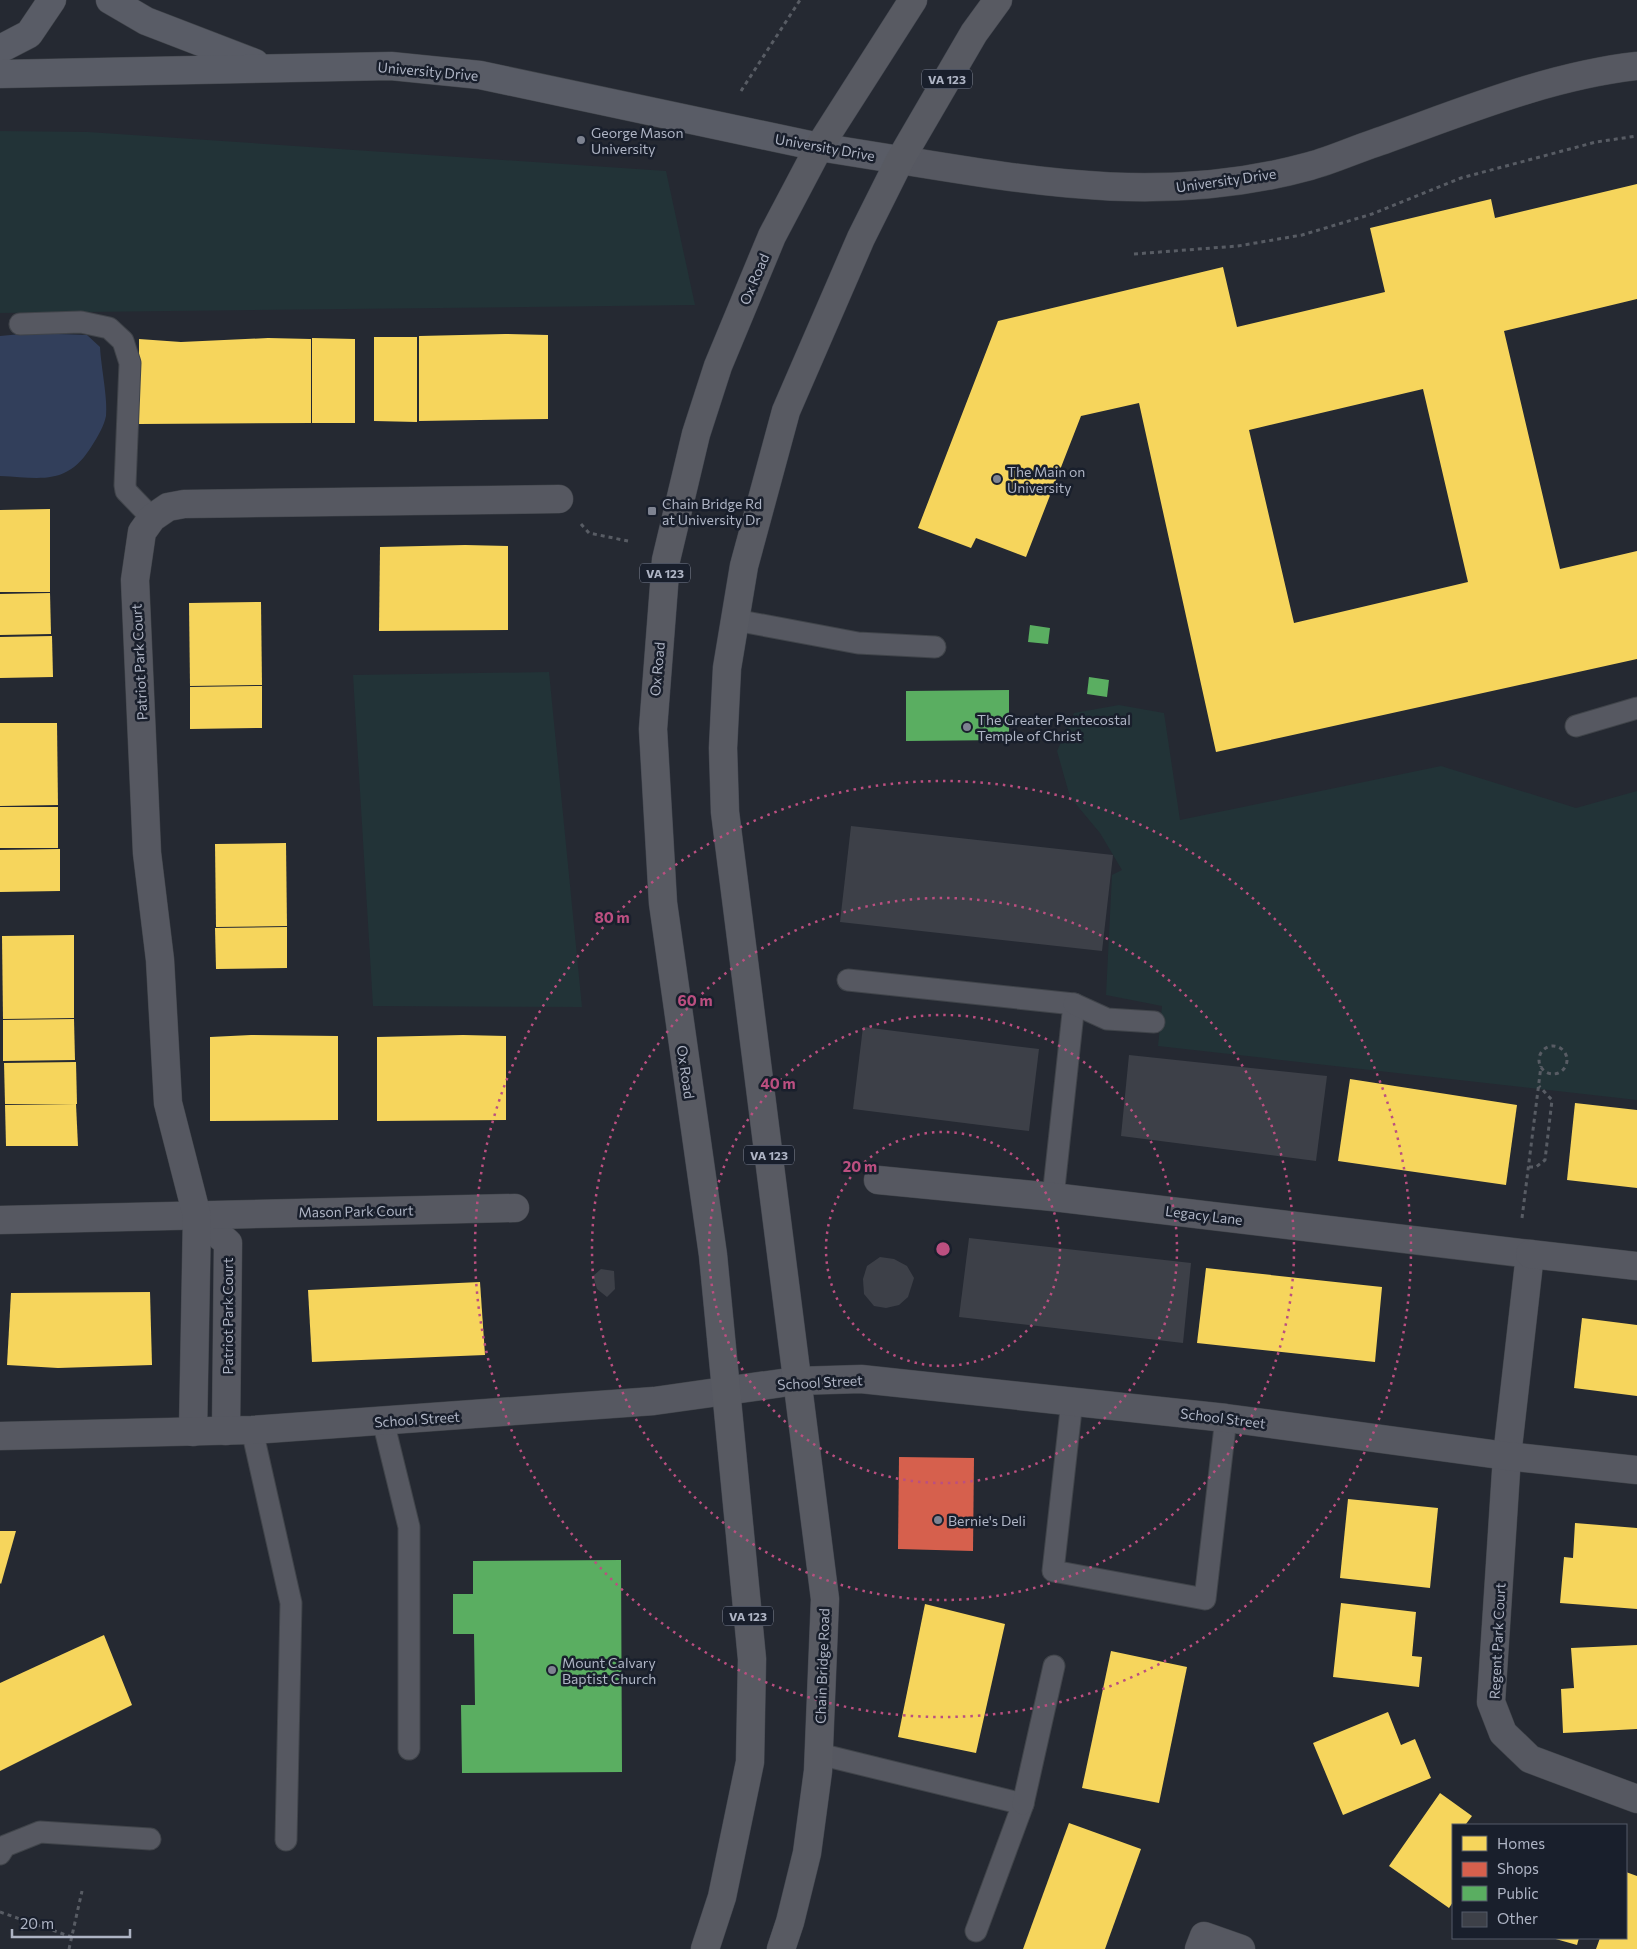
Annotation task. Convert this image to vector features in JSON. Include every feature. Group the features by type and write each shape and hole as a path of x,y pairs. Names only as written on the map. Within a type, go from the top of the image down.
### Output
{"main road":[{"name":"Ox Road","path":"727,1391 712,1255 662,903 653,729 666,560 696,434 718,366 772,236 819,147 913,0"},
{"name":"VA 123","path":"796,1381 725,812 722,748 726,677 744,566 786,411 861,238 900,160 974,33 998,0"},
{"name":"Chain Bridge Road","path":"781,1949 790,1922 807,1853 819,1754 825,1599 796,1381"},
{"name":"VA 123","path":"705,1949 722,1897 750,1762 752,1659 727,1391"}],"street":[{"path":"0,49 29,34 52,0"},
{"path":"110,0 146,20 268,68"},
{"name":"University Drive","path":"0,74 391,66 480,74 819,147 1061,185 1115,188 1180,187 1240,180 1311,166 1524,90 1637,66"},
{"path":"152,518 168,507 184,504 559,499"},
{"name":"Patriot Park Court","path":"152,518 142,532 135,580 147,853 160,960 168,1103 196,1216 193,1432"},
{"name":"Legacy Lane","path":"878,1180 1052,1197 1637,1266"},
{"name":"Mason Park Court","path":"0,1220 514,1208"},
{"name":"Patriot Park Court","path":"196,1216 228,1243 239,1431"},
{"path":"1507,1456 1530,1254"},
{"name":"School Street","path":"0,1436 239,1431 654,1401 796,1381 878,1380 1226,1418 1507,1456 1637,1470"},
{"name":"Regent Park Court","path":"1507,1456 1492,1702 1503,1733 1530,1759 1637,1799"},
{"path":"1199,1949 1204,1936 1241,1949"}],"lane":[{"path":"20,324 82,322 109,328 123,340 130,363 125,485 126,491 152,518"},
{"path":"735,620 858,643 935,647"},
{"path":"1576,726 1637,708"},
{"path":"848,980 1074,1004 1107,1019 1154,1022"},
{"path":"1052,1197 1074,1004"},
{"path":"1072,1401 1053,1571 1205,1599 1226,1418"},
{"path":"383,1421 409,1527 409,1749"},
{"path":"239,1431 291,1603 286,1840"},
{"path":"976,1931 1022,1804 1054,1666"},
{"path":"819,1754 1022,1804"},
{"path":"0,1854 6,1846 40,1832 150,1839"}],"path":[{"path":"741,91 800,0"},
{"path":"1134,254 1238,246 1302,235 1372,214 1461,178 1596,142 1637,136"},
{"path":"589,532 628,541"},
{"path":"1522,1224 1541,1066 1539,1057 1545,1049 1554,1046 1566,1053 1567,1062 1560,1072 1551,1074 1541,1066"},
{"path":"1528,1166 1536,1167 1545,1160 1552,1100 1538,1085"},
{"path":"69,1949 82,1891"},
{"path":"0,1912 72,1937"}],"shaded area":[{"path":"0,131 88,132 666,171 695,305 0,313"},
{"path":"549,672 582,1007 373,1006 353,675"},
{"path":"1119,705 1164,713 1180,820 1441,766 1576,808 1637,791 1637,1100 1158,1046 1162,1006 1106,995 1112,875 1122,870 1100,833 1070,797 1057,751 1074,713"}],"water":[{"path":"32,333 87,335 100,347 106,416 99,434 84,458 64,473 42,478 0,476 0,336"}],"building: Homes":[{"name":"The Main on University","path":"1637,184 1637,299 1504,331 1560,569 1637,551 1637,659 1216,752 1139,403 1081,416 1026,557 976,538 971,548 918,528 998,321 1223,267 1237,327 1385,292 1370,228 1491,199 1495,218","holes":["1423,389 1468,582 1294,623 1249,430"]},
{"path":"548,335 548,419 419,421 419,336"},
{"path":"374,337 417,337 417,422 374,421"},
{"path":"268,338 311,339 311,423 139,424 139,339 181,342"},
{"path":"312,338 355,339 355,423 312,423"},
{"path":"50,509 50,592 0,592 0,510"},
{"path":"508,546 508,630 379,631 380,547"},
{"path":"50,593 51,634 0,635 0,594"},
{"path":"261,602 262,685 190,686 189,603"},
{"path":"52,636 53,677 0,678 0,637"},
{"path":"262,686 262,728 190,729 190,687"},
{"path":"0,723 57,723 58,805 0,806"},
{"path":"0,807 58,807 58,848 0,848"},
{"path":"286,843 287,926 216,927 215,844"},
{"path":"60,849 60,891 0,892 0,850"},
{"path":"287,927 287,968 216,969 215,928"},
{"path":"74,935 74,1018 3,1019 2,936"},
{"path":"74,1019 75,1060 3,1061 3,1020"},
{"path":"251,1035 338,1036 338,1120 210,1121 210,1037"},
{"path":"506,1036 506,1120 377,1121 377,1037"},
{"path":"76,1062 77,1104 5,1104 4,1063"},
{"path":"1350,1079 1517,1105 1506,1185 1338,1161"},
{"path":"1575,1103 1637,1110 1637,1188 1567,1180"},
{"path":"76,1104 78,1146 6,1146 5,1105"},
{"path":"1206,1268 1382,1287 1375,1362 1197,1343"},
{"path":"480,1282 485,1355 312,1362 308,1290"},
{"path":"150,1292 152,1365 58,1368 7,1365 11,1293"},
{"path":"1582,1318 1637,1325 1637,1396 1574,1388"},
{"path":"1348,1499 1438,1508 1430,1588 1340,1578"},
{"path":"1575,1523 1637,1528 1637,1609 1560,1603 1564,1557 1573,1558"},
{"path":"0,1531 16,1531 1,1584 0,1583"},
{"path":"1341,1603 1416,1612 1412,1656 1422,1657 1419,1687 1333,1677"},
{"path":"925,1604 1005,1624 976,1753 898,1737"},
{"path":"104,1635 132,1705 0,1771 0,1683"},
{"path":"1637,1645 1637,1729 1563,1733 1561,1689 1574,1688 1571,1648"},
{"path":"1111,1651 1187,1667 1159,1803 1082,1788"},
{"path":"1388,1712 1401,1745 1415,1739 1431,1778 1343,1815 1313,1743"},
{"path":"1440,1793 1472,1816 1466,1824 1452,1824 1452,1904 1449,1908 1389,1866"},
{"path":"1069,1823 1141,1849 1105,1949 1023,1949"},
{"path":"1627,1872 1637,1876 1637,1949 1596,1949 1600,1939 1627,1939"},
{"path":"1556,1939 1579,1939 1577,1945"}],"building: Shops":[{"path":"899,1457 974,1458 973,1551 898,1549"}],"building: Public":[{"path":"1030,625 1050,628 1048,644 1028,642"},
{"path":"1089,677 1109,680 1107,697 1087,694"},
{"path":"1009,690 1009,740 906,741 906,691"},
{"path":"621,1560 622,1772 462,1773 461,1705 475,1705 474,1634 453,1634 453,1594 473,1594 473,1561"}],"building: Other":[{"path":"851,826 1113,855 1102,951 840,922"},
{"path":"863,1027 1039,1049 1029,1131 853,1109"},
{"path":"1129,1055 1327,1076 1316,1161 1121,1136"},
{"path":"969,1238 1191,1263 1183,1343 959,1317"},
{"path":"880,1257 894,1259 907,1266 914,1278 908,1297 899,1305 886,1308 874,1306 864,1294 863,1279 867,1266"},
{"path":"601,1269 614,1271 615,1289 607,1297 597,1289 593,1276"}],"place":[{"name":"George Mason University","path":"581,140"},
{"name":"The Main on University","path":"997,479"},
{"name":"Chain Bridge Rd at University Dr","path":"652,511"},
{"name":"The Greater Pentecostal Temple of Christ","path":"967,727"},
{"name":"Bernie's Deli","path":"938,1520"},
{"name":"Mount Calvary Baptist Church","path":"552,1670"}]}
